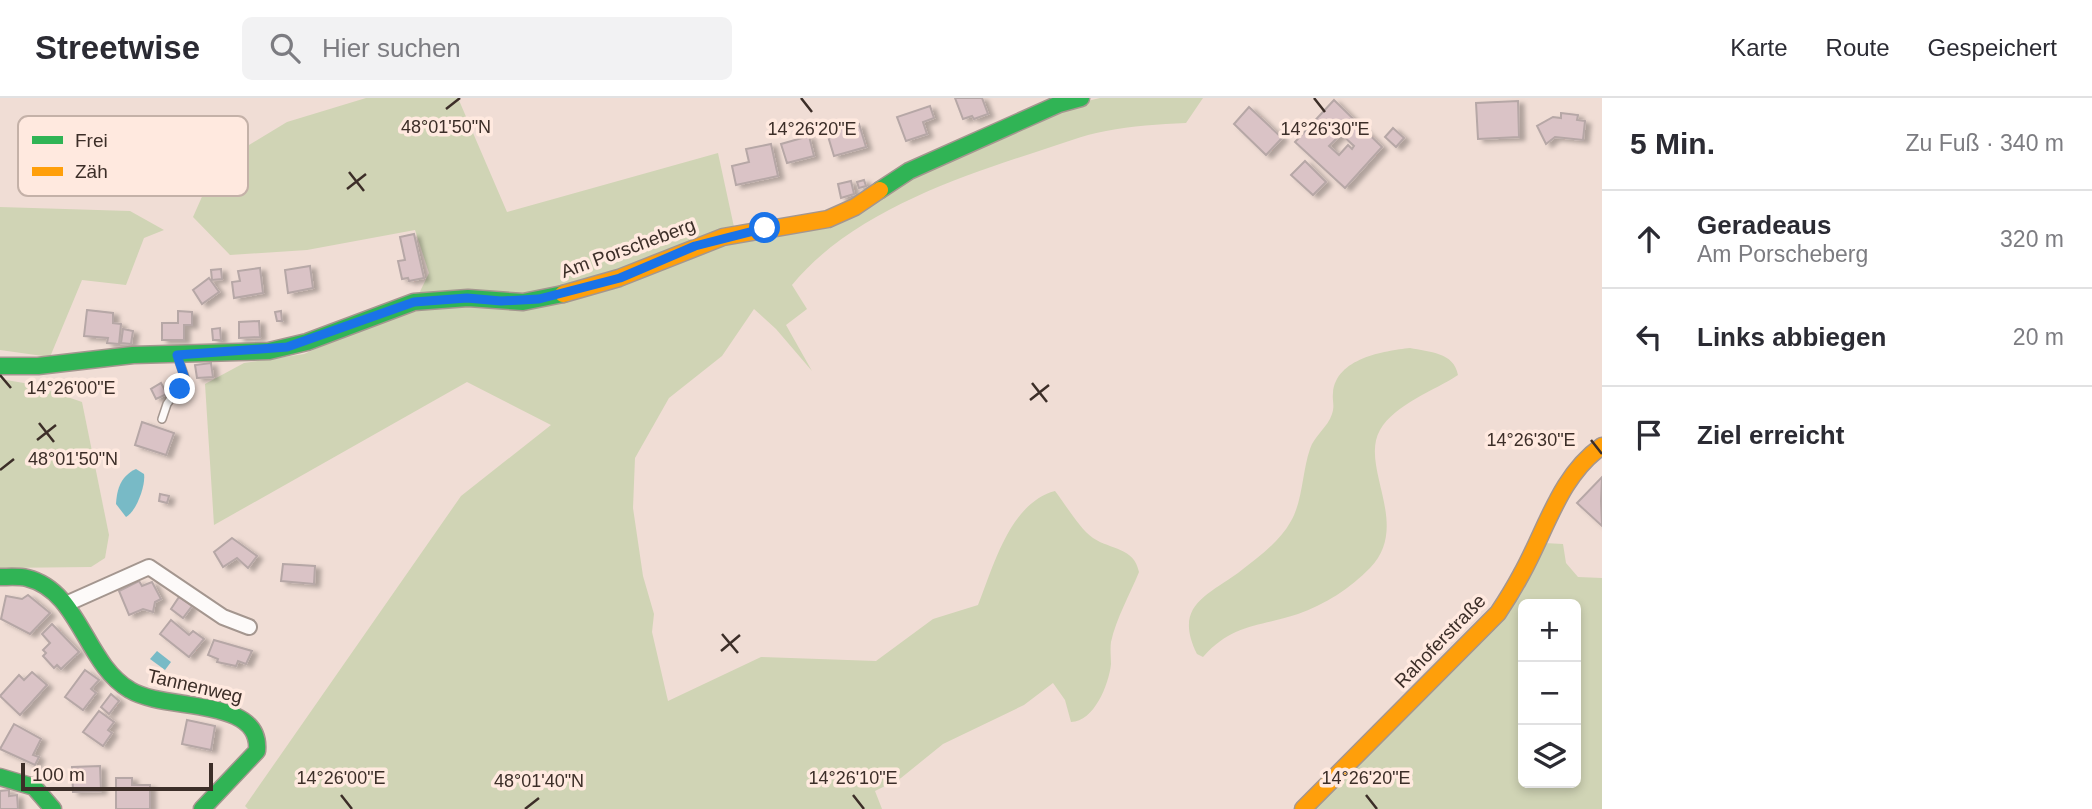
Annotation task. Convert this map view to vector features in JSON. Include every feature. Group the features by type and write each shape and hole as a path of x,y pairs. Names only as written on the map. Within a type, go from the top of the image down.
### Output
{"street":[{"name":"Am Porscheberg","path":"0,366 38,366 123,355 177,355 287,347 414,302 467,298 501,301 539,299 620,278 723,237 828,219 855,207 909,171 1059,104 1081,98"},
{"name":"Rahoferstraße","path":"1303,809 1498,613 1521,576 1569,478 1586,457 1602,446"},
{"path":"66,604 149,567 223,617 248,627"},
{"name":"Tannenweg","path":"0,577 36,580 53,589 66,604 94,659 110,677 132,692 156,701 237,715 253,726 257,733 257,751 202,809"},
{"path":"0,777 34,787 53,809"}],"lane":[{"path":"162,419 167,404 185,379 177,355"}],"green space":[{"path":"366,98 458,98 507,212 718,153 734,227 742,234 876,198 894,185 1067,106 1100,98 1203,98 1186,123 1126,128 1080,137 939,187 873,219 843,238 816,260 792,285 807,309 786,325 812,371 776,329 754,309 722,356 669,398 635,458 633,508 643,576 654,614 652,632 668,701 761,657 876,661 933,619 978,605 1015,522 1026,508 1055,491 1088,534 1127,553 1139,572 1116,624 1111,642 1111,664 1107,682 1093,709 1087,716 1071,722 1065,700 1053,683 1024,705 943,744 901,778 875,791 882,809 248,809 245,806 461,496 551,425 467,382 214,525 205,384 244,363 304,354 413,306 429,273 415,230 307,250 230,255 193,217 202,196 248,196 248,146 287,122"},
{"path":"0,207 130,211 164,230 144,238 126,285 82,280 50,357 0,350"},
{"path":"1410,348 1446,357 1456,367 1458,375 1405,405 1380,430 1375,445 1375,461 1386,515 1382,551 1363,575 1318,606 1236,632 1214,646 1203,657 1197,654 1189,625 1191,614 1204,597 1260,556 1286,529 1298,504 1310,449 1333,411 1336,381 1352,364 1363,358"},
{"path":"0,379 30,384 82,402 109,535 105,558 91,567 0,568"},
{"path":"1544,543 1563,544 1566,563 1578,577 1602,578 1602,809 1309,809 1404,716"}],"water":[{"path":"136,469 144,474 143,485 137,504 126,517 116,504 117,493 123,479"},
{"path":"157,651 171,662 165,670 150,659"}],"building":[{"path":"955,98 982,98 988,114 974,119 972,116 963,119"},
{"path":"1334,100 1382,147 1345,188 1295,142","holes":["1341,134 1354,146 1352,149 1348,145 1339,155 1329,146"]},
{"path":"1518,101 1519,137 1478,139 1476,103"},
{"path":"930,106 934,118 923,122 927,134 906,141 897,117"},
{"path":"1249,107 1282,138 1266,155 1234,124"},
{"path":"1561,113 1578,115 1577,120 1585,121 1583,140 1555,137 1546,144 1537,126 1553,117 1561,118"},
{"path":"859,124 866,147 834,156 827,133"},
{"path":"1393,128 1404,138 1396,147 1385,137"},
{"path":"809,136 814,156 787,163 781,144"},
{"path":"771,144 778,176 736,185 732,166 749,162 746,149"},
{"path":"1305,161 1326,182 1313,195 1291,175"},
{"path":"864,180 866,186 859,188 857,182"},
{"path":"851,181 854,194 841,198 838,184"},
{"path":"414,234 424,278 409,281 408,278 402,279 398,261 405,260 400,237"},
{"path":"310,266 313,288 288,293 285,270"},
{"path":"260,268 263,293 234,298 232,282 240,281 238,271"},
{"path":"221,269 222,279 212,280 211,270"},
{"path":"209,278 219,292 202,304 193,290"},
{"path":"87,310 113,313 113,323 121,324 119,344 107,343 108,338 84,336"},
{"path":"178,311 192,312 192,325 184,325 184,340 162,340 162,323 178,323"},
{"path":"281,311 282,321 277,321 275,312"},
{"path":"259,321 260,337 239,338 239,322"},
{"path":"220,328 221,340 213,340 212,329"},
{"path":"123,329 133,331 131,344 121,343"},
{"path":"211,363 213,377 197,378 195,365"},
{"path":"161,383 167,394 156,399 151,389"},
{"path":"142,422 174,433 166,455 135,445"},
{"path":"1602,477 1601,501 1602,526 1577,503"},
{"path":"160,494 169,496 167,503 159,501"},
{"path":"232,538 257,556 248,568 237,558 223,567 214,552"},
{"path":"283,564 315,566 314,584 281,581"},
{"path":"139,581 142,586 152,582 161,599 155,602 153,612 143,609 129,615 119,591"},
{"path":"28,595 50,613 30,634 1,619 6,596 22,599"},
{"path":"179,597 192,606 183,618 171,609"},
{"path":"171,620 189,635 193,631 204,639 189,657 160,634"},
{"path":"52,624 79,652 61,669 57,665 54,668 43,656 46,653 43,650 50,643 42,634"},
{"path":"214,640 252,651 246,664 238,661 236,666 217,662 218,659 208,655"},
{"path":"85,670 99,680 91,689 96,693 83,710 65,697"},
{"path":"32,672 47,685 20,715 0,696 19,675 24,680"},
{"path":"111,694 119,701 109,714 101,707"},
{"path":"99,711 114,722 108,730 112,733 103,746 83,732"},
{"path":"187,720 215,726 211,750 182,744"},
{"path":"14,724 41,739 33,755 39,757 35,765 0,749"},
{"path":"100,766 101,791 73,792 72,767"},
{"path":"116,778 132,778 132,785 150,785 150,809 116,809"},
{"path":"9,790 9,796 17,795 18,809 0,809 0,791"}],"traffic: fast":[{"path":"880,190 909,171 1059,104 1081,98"},
{"path":"0,366 38,366 133,355 269,351 307,342 414,302 468,298 523,302 563,294"},
{"path":"0,577 27,578 45,585 59,597 102,663 130,690 146,697 229,713 244,721 254,733 257,751 202,809"},
{"path":"0,777 34,787 53,809"}],"traffic: slow":[{"path":"563,294 619,278 723,237 828,219 855,207 880,190"},
{"path":"1303,809 1498,613 1530,558 1564,488 1587,458 1602,446"}],"route":[{"path":"180,389 185,379 184,367 177,355 233,354 287,347 336,332 414,302 467,298 523,302 539,299 620,278 695,246 765,228"}]}
